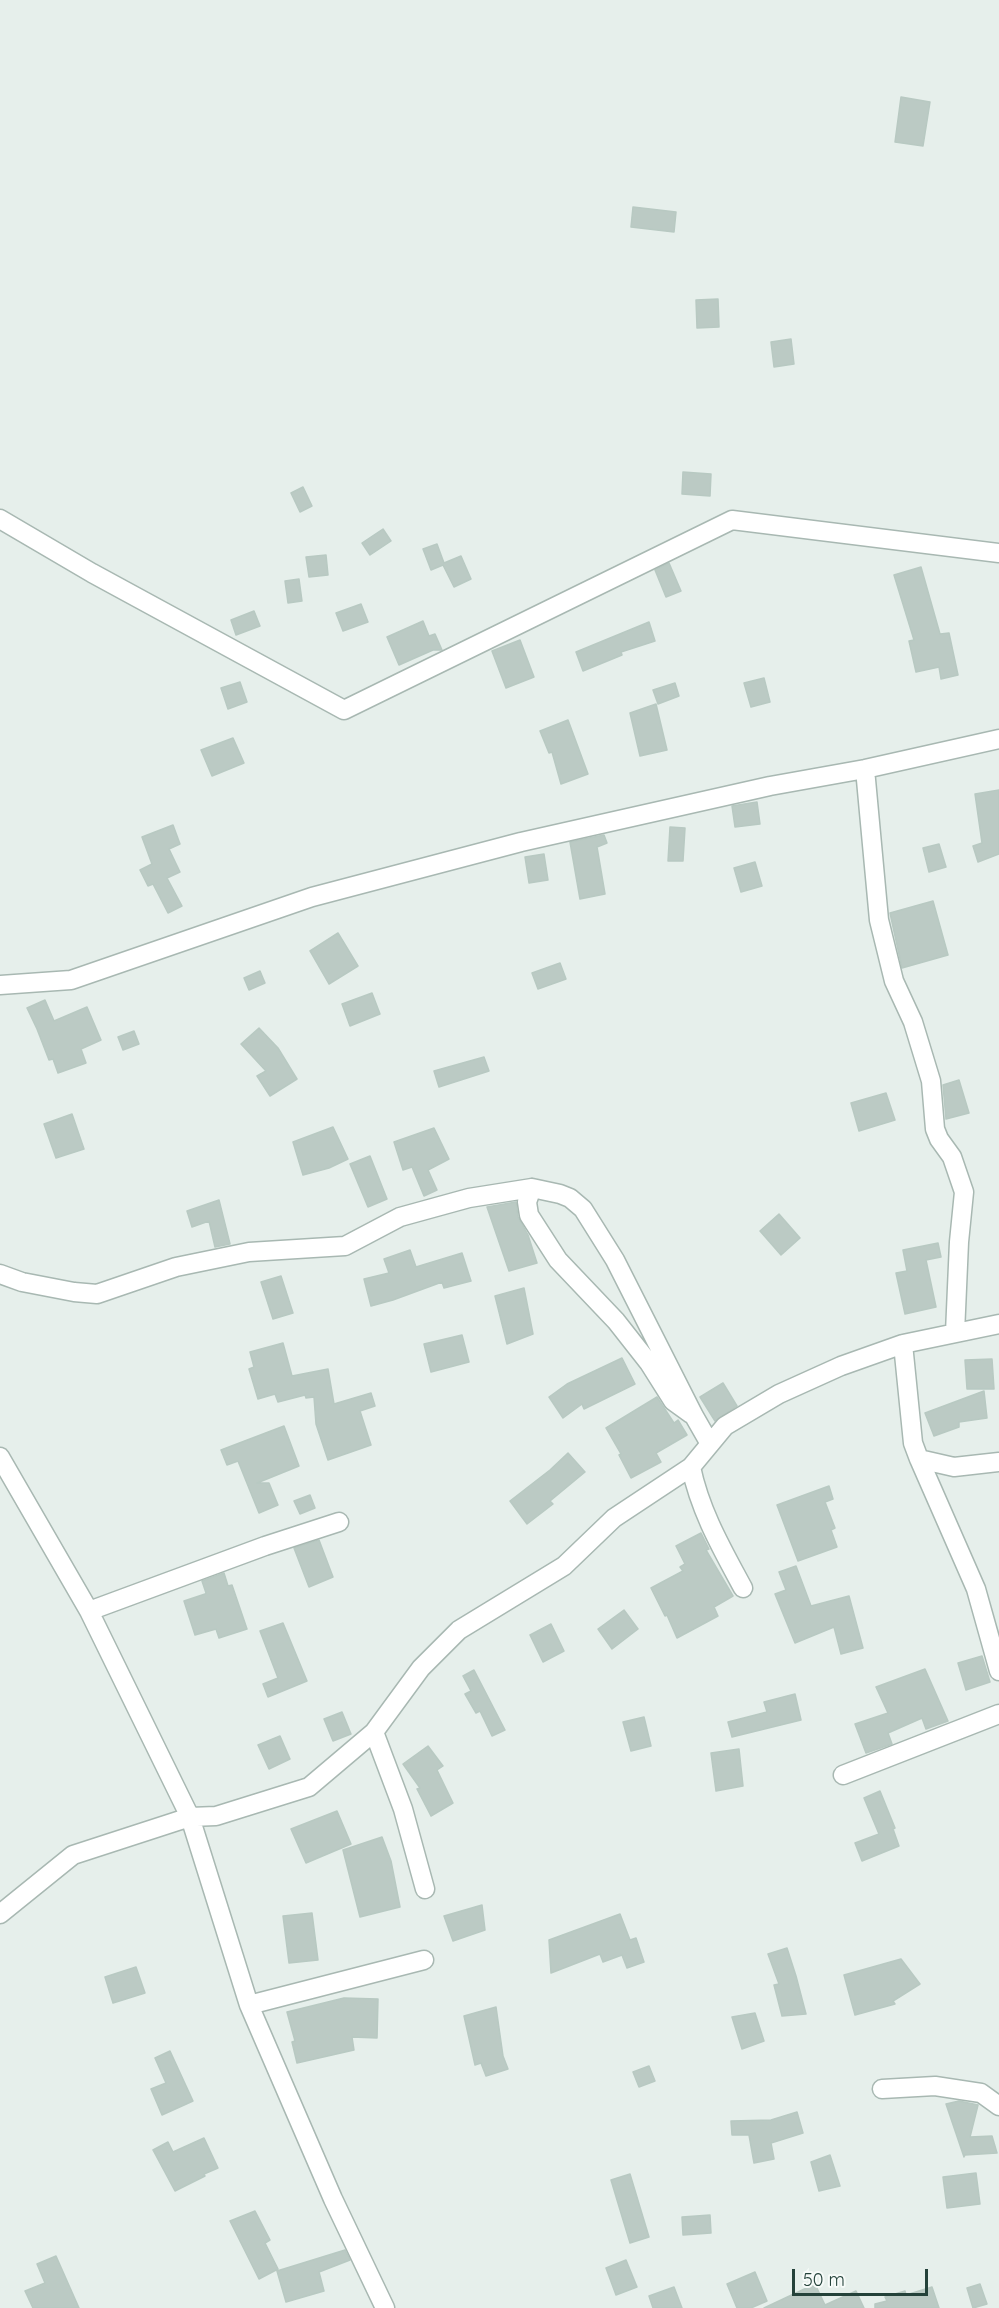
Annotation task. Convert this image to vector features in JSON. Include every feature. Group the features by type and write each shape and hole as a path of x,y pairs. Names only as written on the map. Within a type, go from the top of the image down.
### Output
{"street":[{"path":"0,519 103,579 344,710 732,520 999,553"},
{"path":"0,985 72,980 312,897 520,842 770,786 866,769 999,739"},
{"path":"866,769 879,920 894,981 913,1022 931,1081 935,1129 939,1139 952,1156 964,1192 958,1242 955,1333"},
{"path":"0,1274 22,1282 97,1294 176,1267 249,1252 345,1246 400,1218 469,1198 532,1188 560,1194 570,1198 583,1209 615,1260 710,1444"},
{"path":"532,1188 527,1202 530,1215 558,1260 616,1321 649,1363 673,1401 694,1416"},
{"path":"0,1914 73,1855 190,1817 216,1816 309,1787 374,1732 421,1668 459,1630 564,1566 614,1518 691,1467 725,1426 779,1394 841,1366 903,1344 999,1324"},
{"path":"903,1344 913,1443 976,1589 999,1671"},
{"path":"0,1457 89,1611 190,1817 249,2005 333,2199 385,2308"},
{"path":"920,1459 954,1467 999,1462"},
{"path":"691,1467 696,1491 711,1527 743,1588"},
{"path":"89,1611 339,1522"},
{"path":"843,1774 999,1714"},
{"path":"374,1732 403,1809 425,1889"},
{"path":"249,2005 424,1960"},
{"path":"882,2089 935,2086 981,2093 999,2106"}],"building":[{"path":"901,97 930,102 923,146 895,142"},
{"path":"633,207 676,212 674,232 631,227"},
{"path":"718,299 719,327 697,328 696,300"},
{"path":"791,339 794,364 774,367 771,342"},
{"path":"683,472 711,474 710,496 682,494"},
{"path":"303,487 312,506 300,512 291,493"},
{"path":"383,529 391,541 370,555 362,543"},
{"path":"437,544 444,563 461,556 471,579 454,587 443,565 431,570 423,549"},
{"path":"326,555 328,575 309,577 306,557"},
{"path":"669,563 681,591 666,597 655,570"},
{"path":"921,567 940,634 949,633 958,675 941,679 939,667 916,672 909,641 914,640 894,575"},
{"path":"299,579 302,601 288,603 285,581"},
{"path":"361,604 368,622 343,631 336,613"},
{"path":"254,611 260,626 236,635 231,620"},
{"path":"423,621 429,636 435,634 442,650 433,650 399,665 387,637"},
{"path":"649,622 655,641 621,652 622,655 583,671 576,652"},
{"path":"520,640 534,677 506,688 492,651"},
{"path":"764,678 770,702 751,707 744,683"},
{"path":"240,682 247,702 228,709 221,688"},
{"path":"675,683 679,696 658,704 653,690"},
{"path":"656,704 667,750 640,756 630,713"},
{"path":"568,720 588,774 561,784 552,752 549,753 540,731"},
{"path":"233,738 244,763 212,776 201,750"},
{"path":"999,790 999,854 978,862 973,846 982,843 975,794"},
{"path":"757,802 760,824 735,827 732,806"},
{"path":"173,825 180,844 169,849 180,872 167,878 182,906 168,913 153,884 148,886 140,870 152,864 142,837"},
{"path":"670,827 685,828 683,861 668,861"},
{"path":"604,835 607,843 597,847 605,894 580,899 570,842"},
{"path":"939,844 946,867 929,872 923,848"},
{"path":"544,854 548,880 529,883 525,857"},
{"path":"755,862 762,886 741,892 734,868"},
{"path":"933,901 948,955 902,968 890,913"},
{"path":"338,933 358,966 329,984 310,951"},
{"path":"560,963 566,979 538,989 532,973"},
{"path":"260,971 265,983 249,990 244,978"},
{"path":"372,993 380,1014 350,1026 342,1004"},
{"path":"45,1000 54,1021 87,1007 101,1040 81,1049 86,1063 58,1073 53,1059 49,1060 27,1008"},
{"path":"259,1028 278,1048 297,1079 270,1096 257,1076 266,1071 241,1044"},
{"path":"134,1031 139,1044 123,1050 118,1037"},
{"path":"484,1057 489,1071 439,1087 434,1071"},
{"path":"959,1080 969,1113 946,1119 943,1085"},
{"path":"886,1093 895,1120 859,1131 851,1103"},
{"path":"72,1114 84,1149 56,1158 44,1124"},
{"path":"333,1127 348,1159 329,1168 303,1175 293,1142"},
{"path":"434,1128 449,1159 428,1170 437,1190 424,1196 412,1167 403,1170 394,1142"},
{"path":"370,1156 387,1199 368,1207 350,1164"},
{"path":"219,1200 230,1244 215,1247 209,1221 192,1227 187,1211"},
{"path":"516,1202 518,1217 528,1235 537,1263 509,1271 487,1207"},
{"path":"779,1214 800,1238 781,1255 760,1231"},
{"path":"938,1243 941,1257 926,1260 936,1307 905,1314 896,1273 907,1271 903,1250"},
{"path":"410,1250 416,1267 462,1253 471,1281 444,1288 442,1282 371,1306 364,1279 389,1273 384,1259"},
{"path":"281,1276 293,1313 273,1319 261,1282"},
{"path":"524,1288 533,1334 507,1344 495,1296"},
{"path":"462,1335 469,1362 431,1372 424,1344"},
{"path":"283,1343 292,1376 328,1369 334,1404 371,1393 375,1406 360,1411 371,1445 328,1460 316,1424 314,1397 306,1398 305,1395 278,1402 275,1394 258,1399 249,1369 254,1367 250,1352"},
{"path":"622,1358 635,1384 584,1409 582,1404 563,1418 549,1397 567,1384"},
{"path":"992,1359 994,1389 967,1389 965,1360"},
{"path":"723,1383 737,1406 715,1421 700,1397"},
{"path":"984,1391 987,1418 959,1422 959,1427 934,1436 925,1413"},
{"path":"657,1397 674,1423 678,1420 687,1435 656,1453 661,1462 631,1478 606,1428"},
{"path":"284,1426 299,1466 257,1483 269,1483 278,1505 259,1513 238,1461 227,1465 221,1450"},
{"path":"568,1453 585,1472 550,1501 553,1504 527,1524 510,1501"},
{"path":"829,1486 833,1499 825,1502 835,1528 831,1530 837,1547 798,1561 777,1505"},
{"path":"310,1495 315,1508 300,1514 294,1501"},
{"path":"701,1533 709,1549 706,1550 733,1596 714,1607 718,1616 677,1638 651,1588 683,1571 680,1567 685,1564 676,1546"},
{"path":"319,1540 333,1577 309,1587 294,1548"},
{"path":"796,1566 811,1606 849,1596 863,1648 841,1654 834,1627 795,1643 775,1594 786,1590 779,1572"},
{"path":"224,1573 228,1586 232,1585 247,1629 219,1638 216,1629 195,1635 184,1601 205,1594 202,1581"},
{"path":"624,1610 638,1629 612,1649 598,1629"},
{"path":"283,1623 307,1681 268,1697 263,1684 278,1678 260,1631"},
{"path":"551,1624 564,1651 543,1662 530,1635"},
{"path":"982,1656 990,1682 966,1690 958,1663"},
{"path":"925,1669 948,1721 926,1729 922,1718 888,1733 892,1744 866,1753 855,1724 888,1713 876,1687"},
{"path":"474,1670 505,1730 492,1736 480,1711 476,1713 465,1694 471,1691 463,1676"},
{"path":"795,1694 801,1720 732,1737 728,1722 767,1712 764,1702"},
{"path":"342,1712 351,1734 333,1741 324,1719"},
{"path":"644,1717 651,1746 631,1751 623,1722"},
{"path":"280,1736 290,1759 269,1769 258,1745"},
{"path":"428,1746 443,1766 437,1770 453,1803 431,1816 417,1789 420,1788 403,1764"},
{"path":"739,1749 743,1786 716,1791 711,1753"},
{"path":"880,1791 895,1828 893,1829 899,1846 862,1861 855,1843 879,1834 864,1798"},
{"path":"337,1811 351,1844 306,1863 291,1829"},
{"path":"382,1837 391,1861 400,1907 360,1917 343,1850"},
{"path":"482,1905 485,1930 453,1941 444,1916"},
{"path":"312,1913 318,1960 289,1963 283,1916"},
{"path":"620,1914 630,1940 636,1938 644,1962 627,1968 622,1955 603,1962 600,1954 551,1973 549,1940"},
{"path":"787,1948 806,2014 782,2016 774,1985 779,1984 768,1954"},
{"path":"901,1959 920,1984 893,2001 895,2004 855,2015 844,1975"},
{"path":"136,1967 145,1993 113,2003 105,1977"},
{"path":"344,1998 378,1999 377,2038 352,2037 354,2050 297,2063 292,2042 295,2041 287,2012"},
{"path":"496,2007 503,2056 508,2069 486,2076 481,2063 475,2065 464,2016"},
{"path":"755,2013 764,2041 742,2049 732,2017"},
{"path":"170,2051 193,2101 162,2115 151,2089 166,2083 155,2058"},
{"path":"649,2066 655,2081 639,2087 633,2072"},
{"path":"959,2101 978,2105 970,2137 992,2136 997,2153 965,2155 964,2157 946,2104"},
{"path":"797,2112 803,2133 771,2143 774,2159 754,2163 749,2135 732,2135 731,2121 771,2120"},
{"path":"204,2138 218,2168 175,2191 153,2150 168,2142 173,2152"},
{"path":"830,2155 840,2186 819,2191 811,2162"},
{"path":"976,2173 980,2204 947,2208 943,2177"},
{"path":"630,2174 649,2237 630,2243 611,2180"},
{"path":"255,2211 270,2240 265,2243 278,2269 259,2279 230,2221"},
{"path":"710,2215 711,2233 683,2235 682,2217"},
{"path":"345,2250 350,2260 319,2272 324,2291 286,2302 277,2271"},
{"path":"56,2256 79,2308 33,2308 25,2291 45,2283 37,2264"},
{"path":"626,2260 637,2287 616,2295 606,2268"},
{"path":"755,2272 767,2301 751,2308 737,2308 727,2284"},
{"path":"815,2284 825,2305 856,2291 864,2308 764,2308"},
{"path":"980,2284 987,2304 973,2308 967,2288"},
{"path":"674,2287 682,2308 653,2308 649,2296"},
{"path":"932,2287 939,2308 875,2308 875,2304 887,2301 885,2297 905,2291 906,2295"}]}
